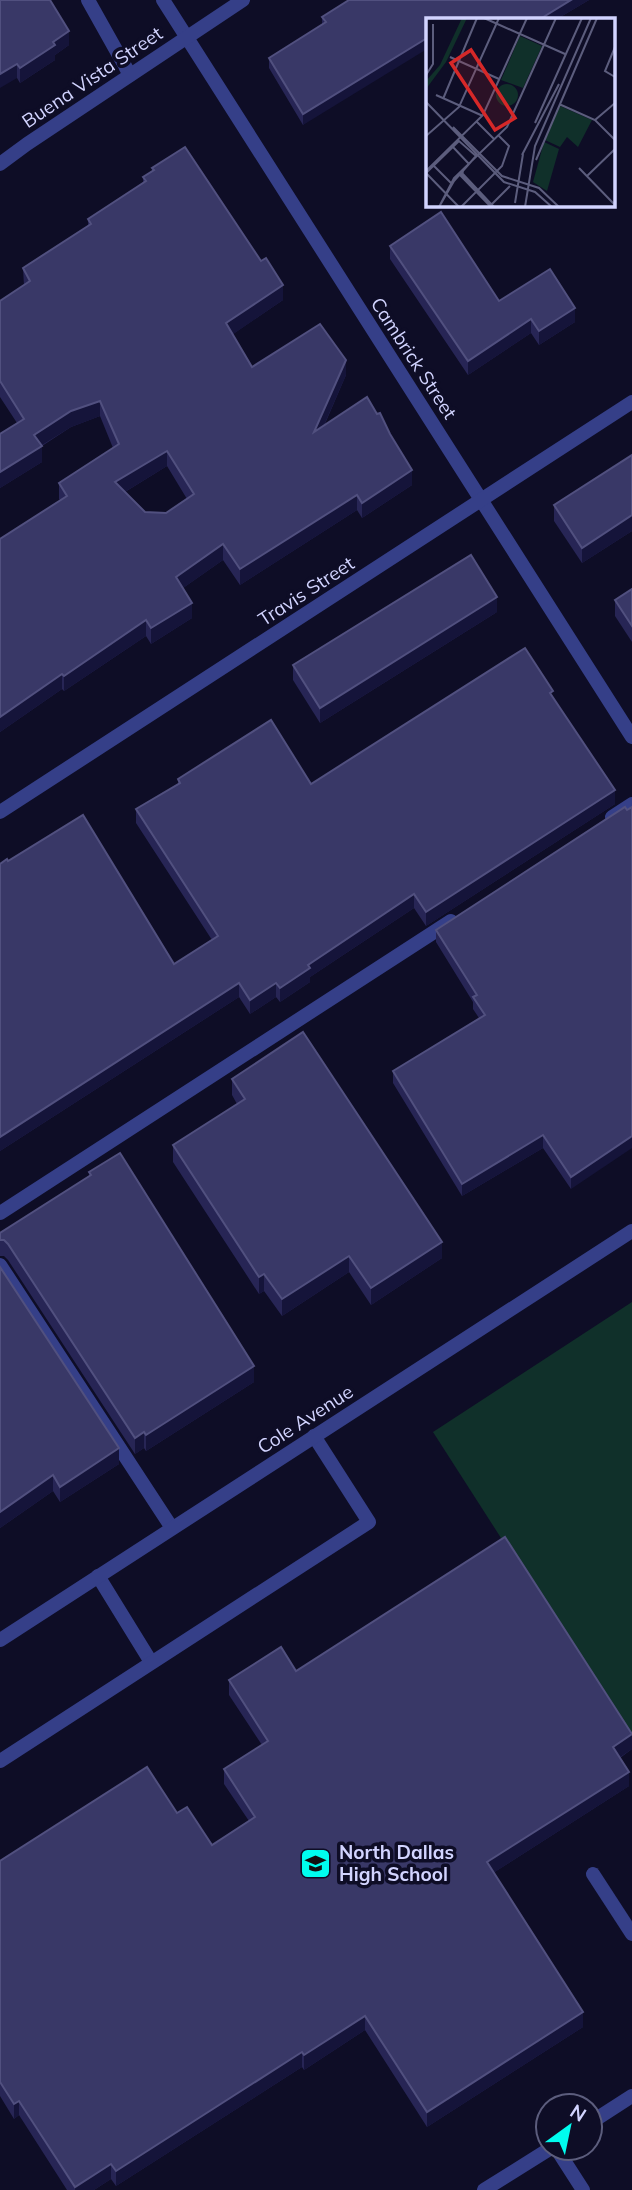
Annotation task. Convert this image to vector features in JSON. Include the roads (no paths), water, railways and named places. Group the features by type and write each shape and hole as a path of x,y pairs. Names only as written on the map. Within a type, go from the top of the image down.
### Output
{"street":[{"path":"88,0 130,75"},
{"name":"Cambrick Street","path":"163,0 632,737"},
{"name":"Buena Vista Street","path":"0,164 243,0"},
{"name":"Travis Street","path":"0,811 632,402"},
{"path":"597,826 632,804"},
{"path":"0,1213 468,910"},
{"name":"Cole Avenue","path":"0,1640 632,1231"},
{"path":"0,1265 172,1528"},
{"path":"0,1761 369,1522 314,1436"},
{"path":"98,1576 151,1662"},
{"path":"593,1874 632,1934"},
{"path":"604,2114 632,2096"},
{"path":"488,2189 534,2160"},
{"path":"564,2162 583,2190"}],"place":[{"name":"North Dallas High School","path":"316,1863"}]}
